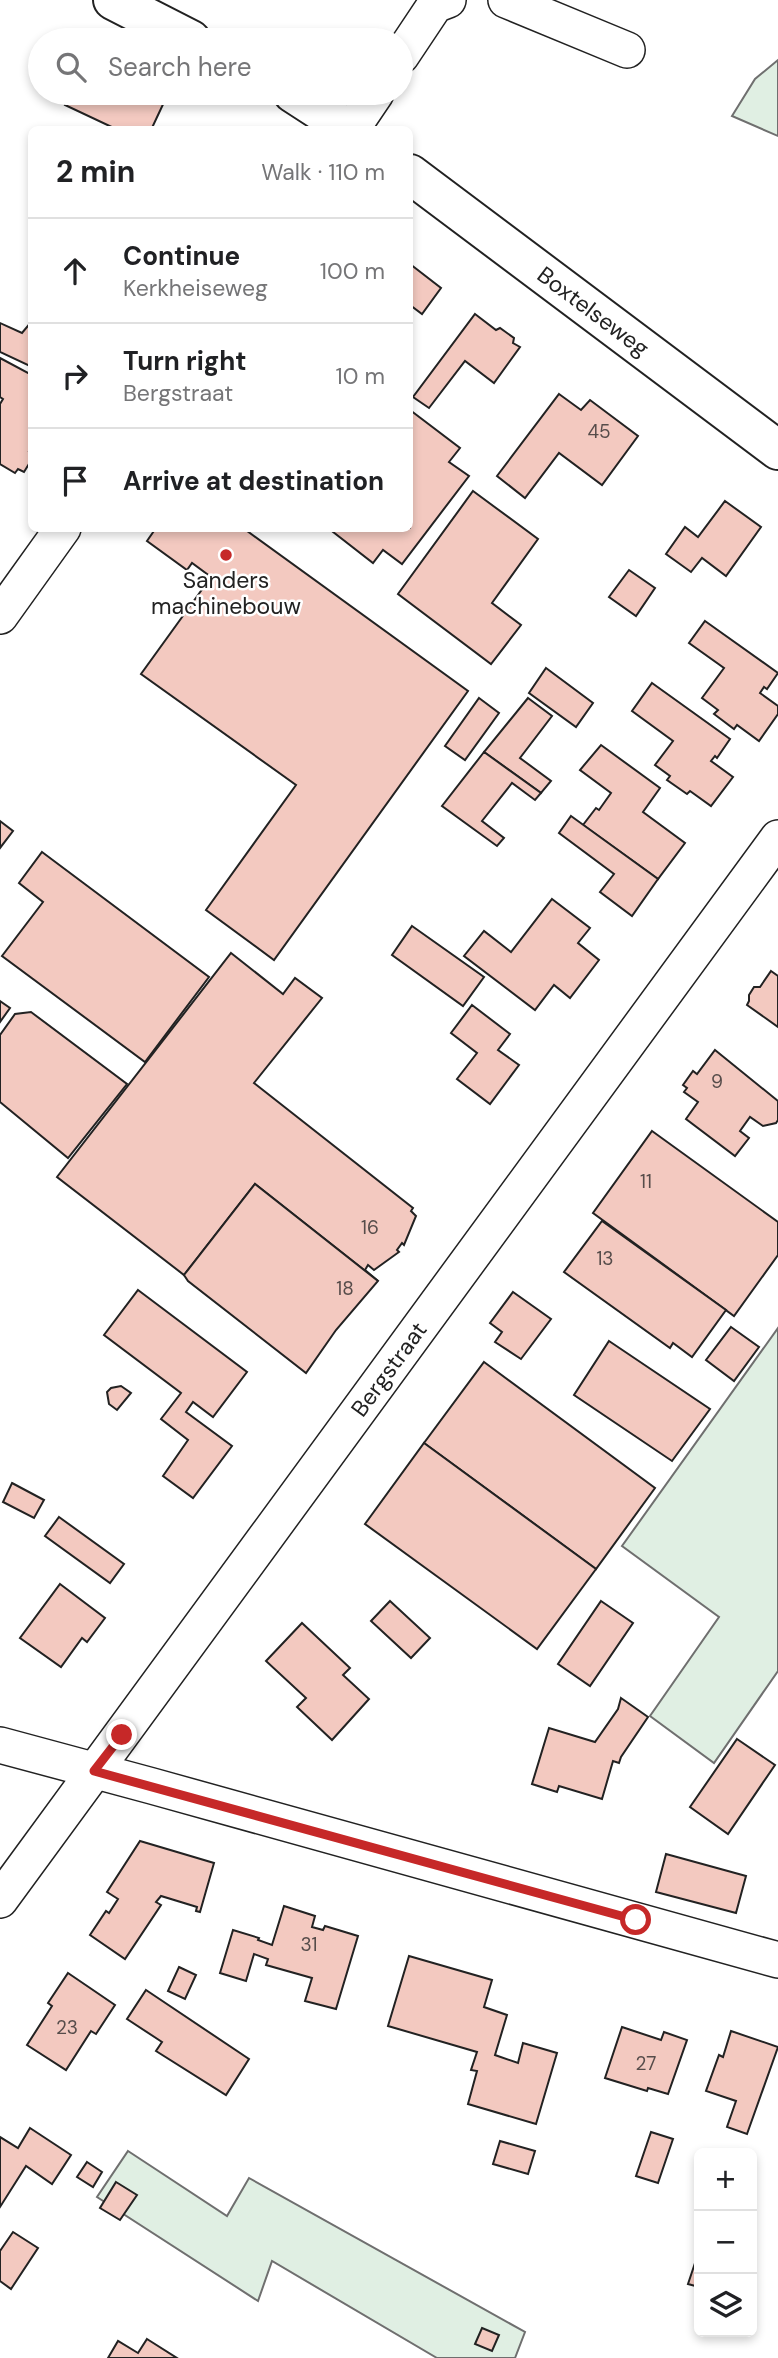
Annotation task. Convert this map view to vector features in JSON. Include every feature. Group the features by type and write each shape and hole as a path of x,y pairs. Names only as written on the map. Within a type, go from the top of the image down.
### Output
{"street":[{"path":"113,0 168,28"},
{"path":"413,38 435,5 448,0"},
{"path":"506,0 627,50"},
{"path":"311,105 344,126"},
{"path":"353,126 368,105"},
{"name":"Boxtelseweg","path":"413,176 778,450"},
{"path":"0,616 60,532"},
{"name":"Bergstraat","path":"0,1899 778,838"},
{"path":"0,1745 778,1960"}],"green space":[{"path":"778,60 778,136 732,116 755,79"},
{"path":"778,1328 778,1671 714,1763 650,1716 719,1617 622,1546"},
{"path":"128,2151 227,2216 249,2178 525,2332 515,2358 437,2358 272,2261 258,2301 97,2197"}],"building":[{"path":"65,105 163,105 153,126 110,126"},
{"path":"413,266 441,288 422,314 413,307"},
{"path":"475,314 496,330 500,328 514,338 513,343 520,347 494,383 465,361 429,408 413,397"},
{"path":"0,323 22,333 28,326 28,365 0,352"},
{"path":"0,358 28,373 28,466 24,472 18,469 15,473 0,464 0,404 3,399 0,397"},
{"path":"559,394 581,410 590,400 638,436 602,485 559,453 525,498 497,476"},
{"path":"413,412 460,448 449,462 469,476 402,564 383,550 373,563 333,532 413,532"},
{"path":"473,491 538,539 492,603 521,625 491,664 398,594"},
{"path":"725,501 761,527 726,576 702,558 691,572 666,554 685,527 698,537"},
{"path":"153,532 249,532 468,691 274,960 206,910 296,785 141,674 211,577 192,563 187,570 147,541"},
{"path":"629,570 655,588 636,616 609,597"},
{"path":"705,621 778,673 767,689 764,687 760,693 778,706 778,714 759,741 737,725 734,729 714,714 718,710 702,698 724,668 689,643"},
{"path":"546,668 593,703 576,727 529,693"},
{"path":"652,683 730,739 717,758 715,756 711,761 733,777 711,806 690,791 687,794 667,780 670,776 655,765 673,741 632,711"},
{"path":"479,698 499,713 465,760 445,746"},
{"path":"528,698 552,716 520,758 551,781 541,793 484,752"},
{"path":"601,745 660,788 643,812 685,843 658,879 583,825 596,808 599,810 611,793 580,770"},
{"path":"484,752 541,793 535,800 512,783 482,821 504,838 497,846 442,806"},
{"path":"571,816 658,879 632,916 600,892 614,874 559,833"},
{"path":"0,821 13,831 0,848"},
{"path":"42,852 209,977 145,1062 2,956 43,902 19,883"},
{"path":"552,899 590,928 578,943 599,960 570,998 554,985 535,1010 464,956 484,931 511,952"},
{"path":"412,926 484,977 463,1006 392,955"},
{"path":"231,953 283,994 295,978 322,998 254,1083 413,1208 411,1211 416,1216 404,1245 402,1243 397,1250 399,1252 374,1270 368,1265 365,1270 378,1281 255,1184 184,1275 57,1177"},
{"path":"771,971 778,976 778,1027 747,1005 754,987 760,987"},
{"path":"0,1001 10,1008 0,1022"},
{"path":"472,1005 510,1034 498,1050 519,1065 490,1104 457,1079 477,1053 451,1033"},
{"path":"31,1012 127,1084 68,1158 0,1102 0,1035 15,1014"},
{"path":"715,1050 778,1101 776,1123 763,1126 750,1117 740,1131 749,1138 735,1156 686,1119 698,1102 684,1092 687,1088 683,1085 693,1071 697,1074"},
{"path":"652,1131 778,1222 778,1255 734,1316 593,1213"},
{"path":"255,1184 378,1281 336,1330 306,1373 188,1281 184,1275"},
{"path":"602,1221 726,1310 692,1357 673,1343 670,1348 564,1272"},
{"path":"138,1290 247,1372 213,1417 193,1402 186,1412 232,1446 193,1498 163,1476 188,1440 161,1419 181,1393 104,1335"},
{"path":"513,1292 551,1319 521,1359 495,1342 502,1332 490,1323"},
{"path":"731,1327 759,1347 734,1381 706,1360"},
{"path":"609,1341 710,1409 672,1461 574,1395"},
{"path":"484,1362 655,1488 596,1569 424,1443"},
{"path":"121,1386 131,1393 117,1410 109,1404 107,1392 111,1388"},
{"path":"424,1443 596,1569 537,1649 365,1524"},
{"path":"12,1483 44,1500 34,1518 3,1502"},
{"path":"59,1517 124,1564 110,1583 45,1536"},
{"path":"60,1584 105,1618 87,1642 82,1638 61,1667 20,1638"},
{"path":"390,1601 430,1638 411,1658 371,1621"},
{"path":"601,1601 633,1623 590,1686 558,1664"},
{"path":"302,1623 350,1668 343,1675 369,1699 332,1740 297,1707 306,1698 266,1661"},
{"path":"621,1698 648,1717 619,1763 613,1761 602,1799 559,1786 557,1792 532,1784 549,1728 595,1742 618,1709"},
{"path":"737,1739 775,1765 728,1834 690,1807"},
{"path":"140,1841 214,1863 200,1912 196,1911 197,1907 161,1896 156,1902 161,1905 125,1959 90,1935 106,1911 109,1913 118,1899 107,1892"},
{"path":"666,1854 746,1876 736,1913 656,1892"},
{"path":"284,1906 315,1916 312,1927 323,1930 325,1926 358,1936 336,2009 305,2001 312,1978 266,1965 268,1959 254,1954 246,1981 220,1973 233,1930 272,1945"},
{"path":"409,1956 492,1980 484,2007 507,2015 495,2055 518,2063 523,2043 557,2053 536,2124 468,2104 477,2071 471,2070 477,2052 388,2026"},
{"path":"179,1967 196,1975 185,1999 168,1991"},
{"path":"68,1973 115,2005 96,2034 91,2031 66,2070 27,2045 52,2006 48,2003"},
{"path":"146,1990 249,2059 226,2095 156,2051 162,2042 127,2019"},
{"path":"622,2027 661,2040 664,2032 687,2040 668,2094 648,2088 647,2091 605,2078"},
{"path":"731,2031 778,2047 747,2134 727,2127 736,2101 706,2091 719,2055 723,2057"},
{"path":"30,2128 71,2155 52,2184 26,2166 0,2207 0,2137 18,2148"},
{"path":"651,2132 673,2139 658,2183 636,2176"},
{"path":"500,2141 535,2151 528,2174 493,2164"},
{"path":"87,2162 102,2172 93,2187 77,2177"},
{"path":"116,2182 137,2195 120,2220 100,2208"},
{"path":"13,2232 38,2248 11,2289 0,2281 0,2251"},
{"path":"694,2266 694,2286 688,2284"},
{"path":"482,2328 499,2335 492,2351 475,2344"},
{"path":"147,2339 177,2358 108,2358 118,2341 138,2353"}],"place":[{"name":"Sanders machinebouw","path":"226,555"}],"route":[{"path":"122,1735 94,1771 636,1920"}]}
